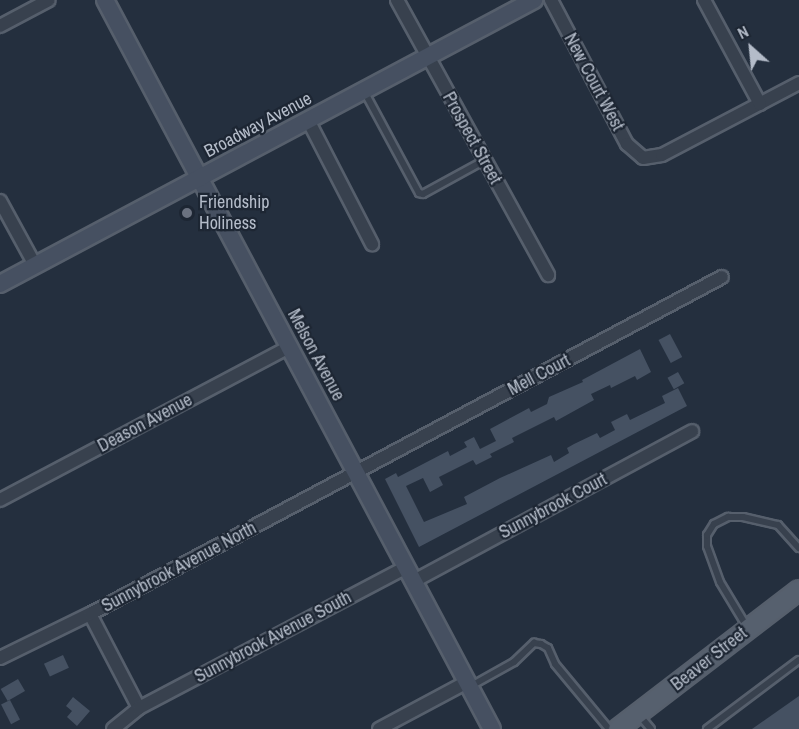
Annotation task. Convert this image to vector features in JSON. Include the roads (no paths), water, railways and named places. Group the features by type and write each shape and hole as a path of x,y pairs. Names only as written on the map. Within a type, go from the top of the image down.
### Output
{"main road":[{"name":"Beaver Street","path":"618,729 799,590"}],"street":[{"path":"0,26 49,0"},
{"name":"Melson Avenue","path":"105,0 492,729"},
{"name":"Prospect Street","path":"397,0 548,275"},
{"name":"Broadway Avenue","path":"0,284 534,0"},
{"name":"New Court West","path":"551,0 627,144 643,158 662,155 760,104"},
{"path":"704,0 760,104 799,83"},
{"path":"308,120 372,244"},
{"path":"0,201 35,265"},
{"name":"Mell Court","path":"356,472 722,277"},
{"name":"Deason Avenue","path":"0,500 289,347"},
{"name":"Sunnybrook Court","path":"410,574 692,431"},
{"name":"Sunnybrook Avenue North","path":"0,658 90,614 356,472"},
{"name":"Sunnybrook Avenue South","path":"113,729 139,708 410,574"},
{"path":"90,614 139,708"},
{"path":"379,729 469,684"}],"lane":[{"path":"364,90 419,193 423,194 485,160"},
{"path":"748,629 720,582 707,546 714,524 728,517 743,517 778,525 799,548"},
{"path":"469,684 514,662 534,643 541,644 548,648 555,664 609,729"},
{"path":"707,729 799,660"},
{"path":"638,714 651,729"}],"place":[{"name":"Friendship Holiness","path":"187,213"}]}
